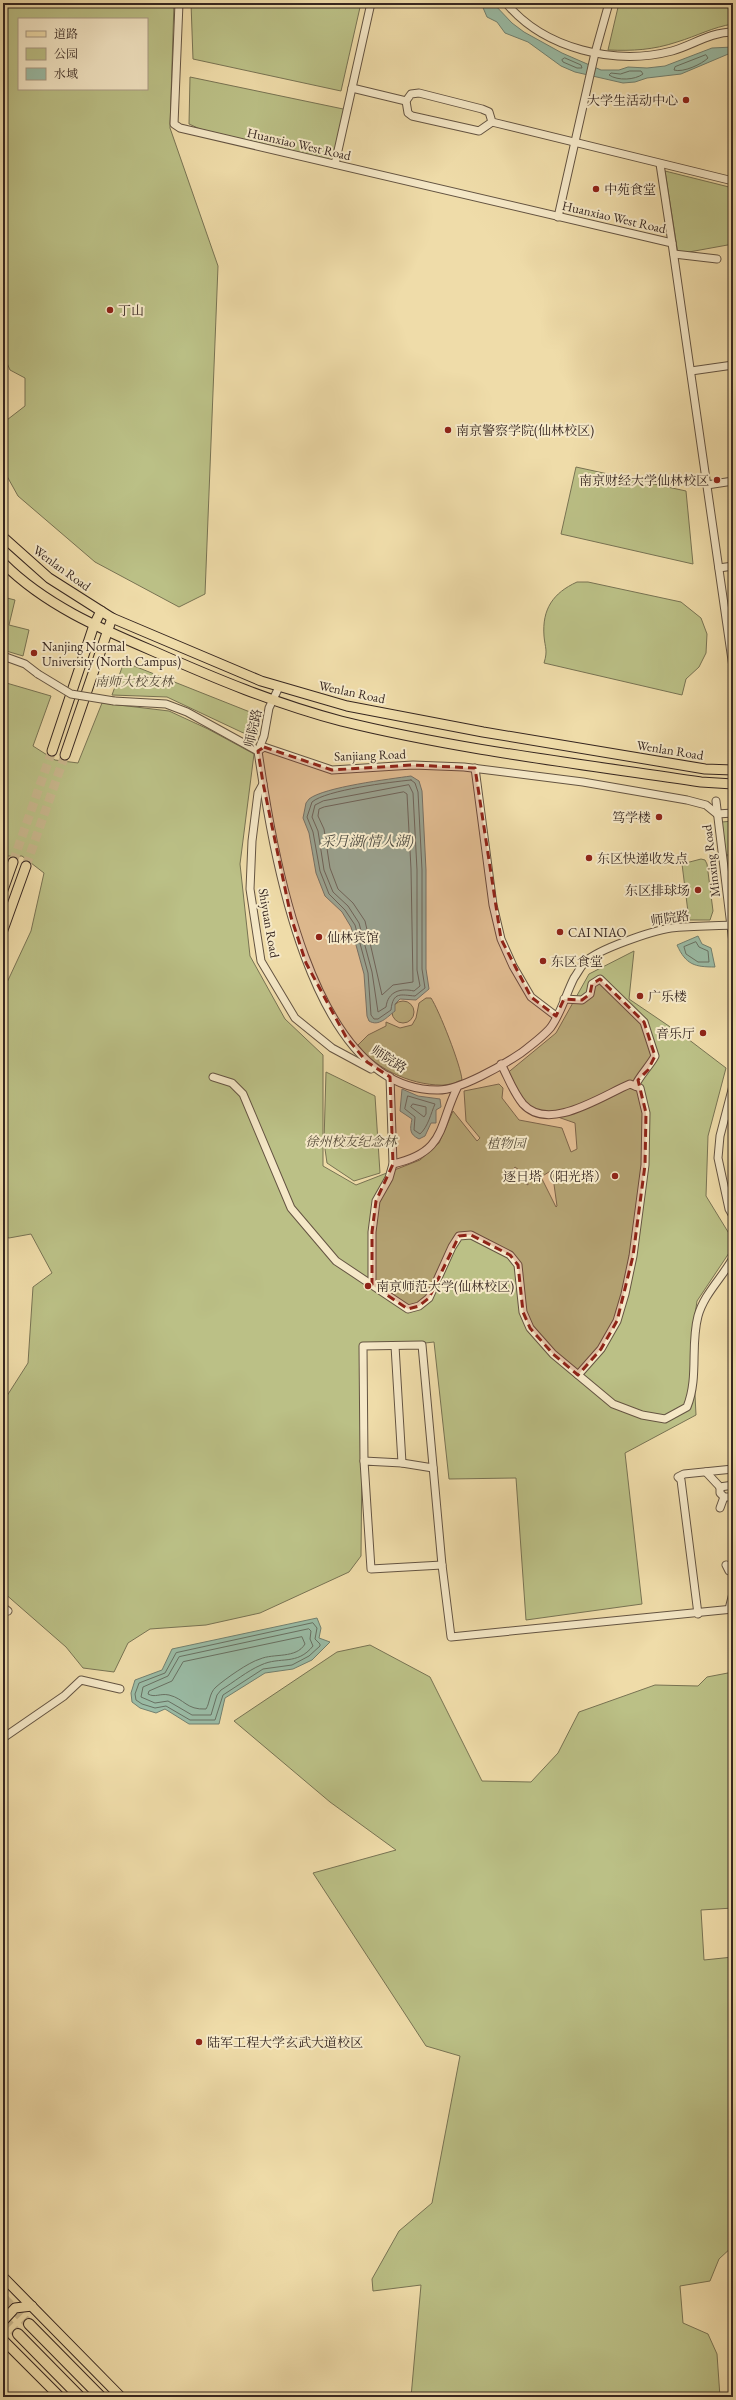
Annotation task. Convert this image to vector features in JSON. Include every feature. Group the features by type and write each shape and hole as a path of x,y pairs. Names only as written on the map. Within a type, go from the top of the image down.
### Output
{"highway":[{"path":"29,2324 101,2397"},
{"path":"18,2334 80,2397"}],"main road":[{"name":"Wenlan Road","path":"3,537 49,578 112,618 261,681 279,687 347,706 483,732 705,769 733,770"},
{"name":"Wenlan Road","path":"3,563 36,591 106,631 227,683 274,700 342,721 477,748 701,782 733,784"},
{"path":"52,751 94,625 101,611"},
{"path":"64,755 106,631 112,618"},
{"path":"3,890 13,862"},
{"path":"3,930 26,866"},
{"path":"3,2277 121,2397"},
{"path":"3,2321 15,2308 32,2306"},
{"path":"3,2340 60,2397"}],"street":[{"name":"Huanxiao West Road","path":"179,3 174,124 180,128 672,243 733,668"},
{"path":"335,164 371,3"},
{"path":"506,3 513,11 540,33 571,46 611,56 650,55 672,51 712,34 733,32"},
{"path":"558,217 576,143 595,53 609,3"},
{"path":"352,88 406,101"},
{"path":"406,101 412,94 419,93 482,109 489,112 492,122"},
{"path":"406,101 408,112 412,116 440,123 479,131 492,122 733,181"},
{"path":"660,164 672,243"},
{"path":"674,254 717,259"},
{"path":"691,371 733,365"},
{"path":"707,485 733,481"},
{"path":"719,568 733,566"},
{"name":"Sanjiang Road","path":"3,656 25,664 38,674 71,694 114,701 166,704 186,712 258,751 264,747 332,770 413,765 475,768 582,782 687,800 706,805 717,814"},
{"name":"师院路","path":"279,687 269,708 264,736 258,751 263,783 291,917 306,963 320,994 346,1037 367,1062 390,1077 411,1086 437,1090 457,1088 501,1064 528,1047 551,1028 564,999 585,962 610,949 648,933 672,928 732,925"},
{"path":"475,768 493,905 501,939 513,966 531,997 556,1016"},
{"name":"Shiyuan Road","path":"263,783 258,793 252,841 250,890 261,961 295,1018 332,1048 390,1077"},
{"name":"Minxing Road","path":"716,801 733,943"},
{"path":"717,814 733,813"},
{"path":"564,999 582,1000 590,994 592,984 600,979 644,1022 655,1056 648,1070 638,1079 635,1086"},
{"path":"501,1064 514,1091 524,1105 534,1111 557,1115 569,1113 630,1084 640,1088 646,1112 645,1165 632,1264 617,1321 601,1349 578,1374"},
{"path":"213,1077 232,1083 243,1094 292,1208 336,1261 408,1308 419,1306 429,1298 452,1247 459,1236 471,1235 510,1255 518,1265 523,1312 530,1328 553,1354 613,1404 642,1415 665,1419 688,1407 694,1391 698,1317 705,1298 722,1277 733,1258"},
{"path":"372,1285 372,1232 376,1201 389,1178 393,1164 390,1077"},
{"path":"733,1086 720,1136 718,1158 729,1209 733,1216"},
{"path":"393,1164 418,1155 440,1136 457,1088"},
{"path":"442,1565 371,1569 364,1461 364,1346 422,1345 442,1565 451,1637 698,1614 731,1609 733,1593"},
{"path":"395,1346 402,1463"},
{"path":"364,1461 402,1463 433,1468"},
{"path":"698,1614 681,1480 678,1477 733,1469"},
{"path":"706,1472 720,1487 720,1493 724,1497"},
{"path":"720,1487 733,1485"},
{"path":"724,1497 733,1496"},
{"path":"720,1508 724,1497"},
{"path":"726,1564 729,1571 733,1572"},
{"path":"3,1738 64,1696 81,1680 120,1689"}],"highlighted area":[{"path":"264,747 332,770 413,765 475,768 501,939 531,997 556,1016 564,999 582,1000 590,994 592,984 600,979 644,1022 655,1056 648,1070 638,1080 646,1113 645,1165 633,1256 617,1321 601,1349 578,1375 553,1354 530,1328 523,1312 518,1265 510,1255 471,1235 459,1236 429,1298 419,1306 408,1309 372,1285 372,1232 376,1201 393,1164 390,1077 367,1062 346,1037 306,963 291,917 263,783 258,751"}],"green space":[{"name":"丁山","path":"3,3 174,3 170,128 218,266 205,594 179,607 95,562 18,496 3,469 3,423 25,406 25,378 10,370 3,354"},
{"path":"191,3 361,3 341,91 193,59"},
{"path":"619,3 733,3 733,24 719,27 660,47 634,50 608,50"},
{"path":"190,77 348,110 336,162 200,129 189,124"},
{"path":"665,171 733,188 733,244 678,254"},
{"path":"576,467 686,491 693,564 561,534"},
{"path":"577,582 588,582 681,602 701,618 707,634 706,653 699,667 686,679 682,695 544,663 546,652 544,626 547,610 555,597 561,591"},
{"path":"3,597 15,600 9,625 29,630 23,656 3,650"},
{"name":"南师大校友林","path":"124,662 255,714 258,727 254,738 167,697 112,695"},
{"name":"植物园","path":"3,682 51,696 33,746 55,760 78,763 102,703 169,711 208,729 254,754 240,864 250,956 285,1019 323,1055 323,1166 356,1185 420,1160 439,1143 453,1111 477,1141 480,1138 466,1121 464,1091 499,1084 503,1088 502,1098 519,1120 562,1128 571,1152 577,1149 575,1123 529,1107 505,1075 556,1033 589,974 634,951 629,999 688,1039 726,1068 708,1136 706,1196 733,1240 733,1247 697,1301 692,1335 696,1415 625,1453 642,1604 526,1620 516,1478 449,1479 434,1342 363,1350 361,1556 349,1572 260,1613 206,1625 150,1629 128,1643 114,1672 83,1668 66,1647 3,1592 3,1402 28,1363 33,1287 52,1273 31,1234 9,1238 3,1236 3,991 31,931 44,873 22,856 3,856","holes":["515,1167 527,1176 528,1185 510,1173","552,1170 557,1206 556,1207 541,1177"]},
{"path":"733,821 733,854 726,855 722,822"},
{"path":"733,855 733,884 729,885 726,856"},
{"name":"东区排球场","path":"701,859 705,860 707,864 713,911 710,920 689,920 682,864"},
{"path":"426,998 431,998 435,1004 454,1051 461,1073 462,1080 450,1085 423,1083 398,1076 386,1070 366,1054 358,1045 368,1035 386,1026 386,1022 400,1028 412,1025 416,1018 419,1003"},
{"path":"403,1001 411,1004 414,1012 411,1020 403,1023 395,1020 392,1012 395,1004"},
{"name":"徐州校友纪念林","path":"326,1072 375,1096 380,1173 354,1181 327,1163 324,1142"},
{"path":"370,1645 430,1677 482,1781 531,1782 558,1753 579,1712 655,1685 698,1686 707,1677 733,1672 733,1908 701,1910 704,1960 733,1957 733,2246 719,2259 710,2281 680,2286 683,2323 708,2334 717,2354 720,2397 411,2397 421,2285 373,2291 372,2279 399,2231 432,2203 460,2056 426,2046 313,1873 396,1850 330,1802 234,1721 337,1652"}],"water":[{"path":"481,3 493,3 512,23 524,32 562,53 601,70 619,70 628,67 647,68 665,66 712,48 733,47 733,52 681,74 647,78 635,82 623,83 575,72 561,66 528,42 505,33 497,22 487,17"},
{"name":"采月湖(情人湖)","path":"411,776 419,781 422,791 426,870 426,969 429,989 416,1000 400,999 395,1004 395,1011 380,1022 373,1023 369,1021 367,1016 364,974 351,927 342,912 325,896 316,873 309,833 303,818 306,803 309,799 317,795 342,787"},
{"path":"698,936 702,944 711,948 715,967 692,964 680,952 677,945"},
{"path":"402,1089 418,1096 440,1099 441,1107 436,1110 436,1123 431,1123 425,1136 419,1139 413,1135 411,1131 412,1119 400,1111"},
{"path":"317,1618 321,1628 319,1638 330,1642 312,1660 293,1669 265,1673 225,1698 219,1724 189,1724 165,1709 156,1713 140,1708 132,1702 131,1693 135,1680 162,1670 172,1649"}],"tunnel":[{"path":"13,862 52,751"},
{"path":"26,866 65,755"},
{"path":"3,2298 29,2324"},
{"path":"3,2319 18,2334"}],"place":[{"name":"大学生活动中心","path":"686,100"},
{"name":"中苑食堂","path":"596,189"},
{"name":"丁山","path":"110,310"},
{"name":"南京警察学院(仙林校区)","path":"448,430"},
{"name":"南京财经大学仙林校区","path":"717,480"},
{"name":"Nanjing Normal University (North Campus)","path":"34,653"},
{"name":"笃学楼","path":"659,817"},
{"name":"东区快递收发点","path":"589,858"},
{"name":"东区排球场","path":"698,890"},
{"name":"CAI NIAO","path":"560,932"},
{"name":"仙林宾馆","path":"319,937"},
{"name":"东区食堂","path":"543,961"},
{"name":"广乐楼","path":"640,996"},
{"name":"音乐厅","path":"703,1033"},
{"name":"逐日塔（阳光塔）","path":"615,1176"},
{"name":"南京师范大学(仙林校区)","path":"368,1286"},
{"name":"陆军工程大学玄武大道校区","path":"199,2042"}]}
